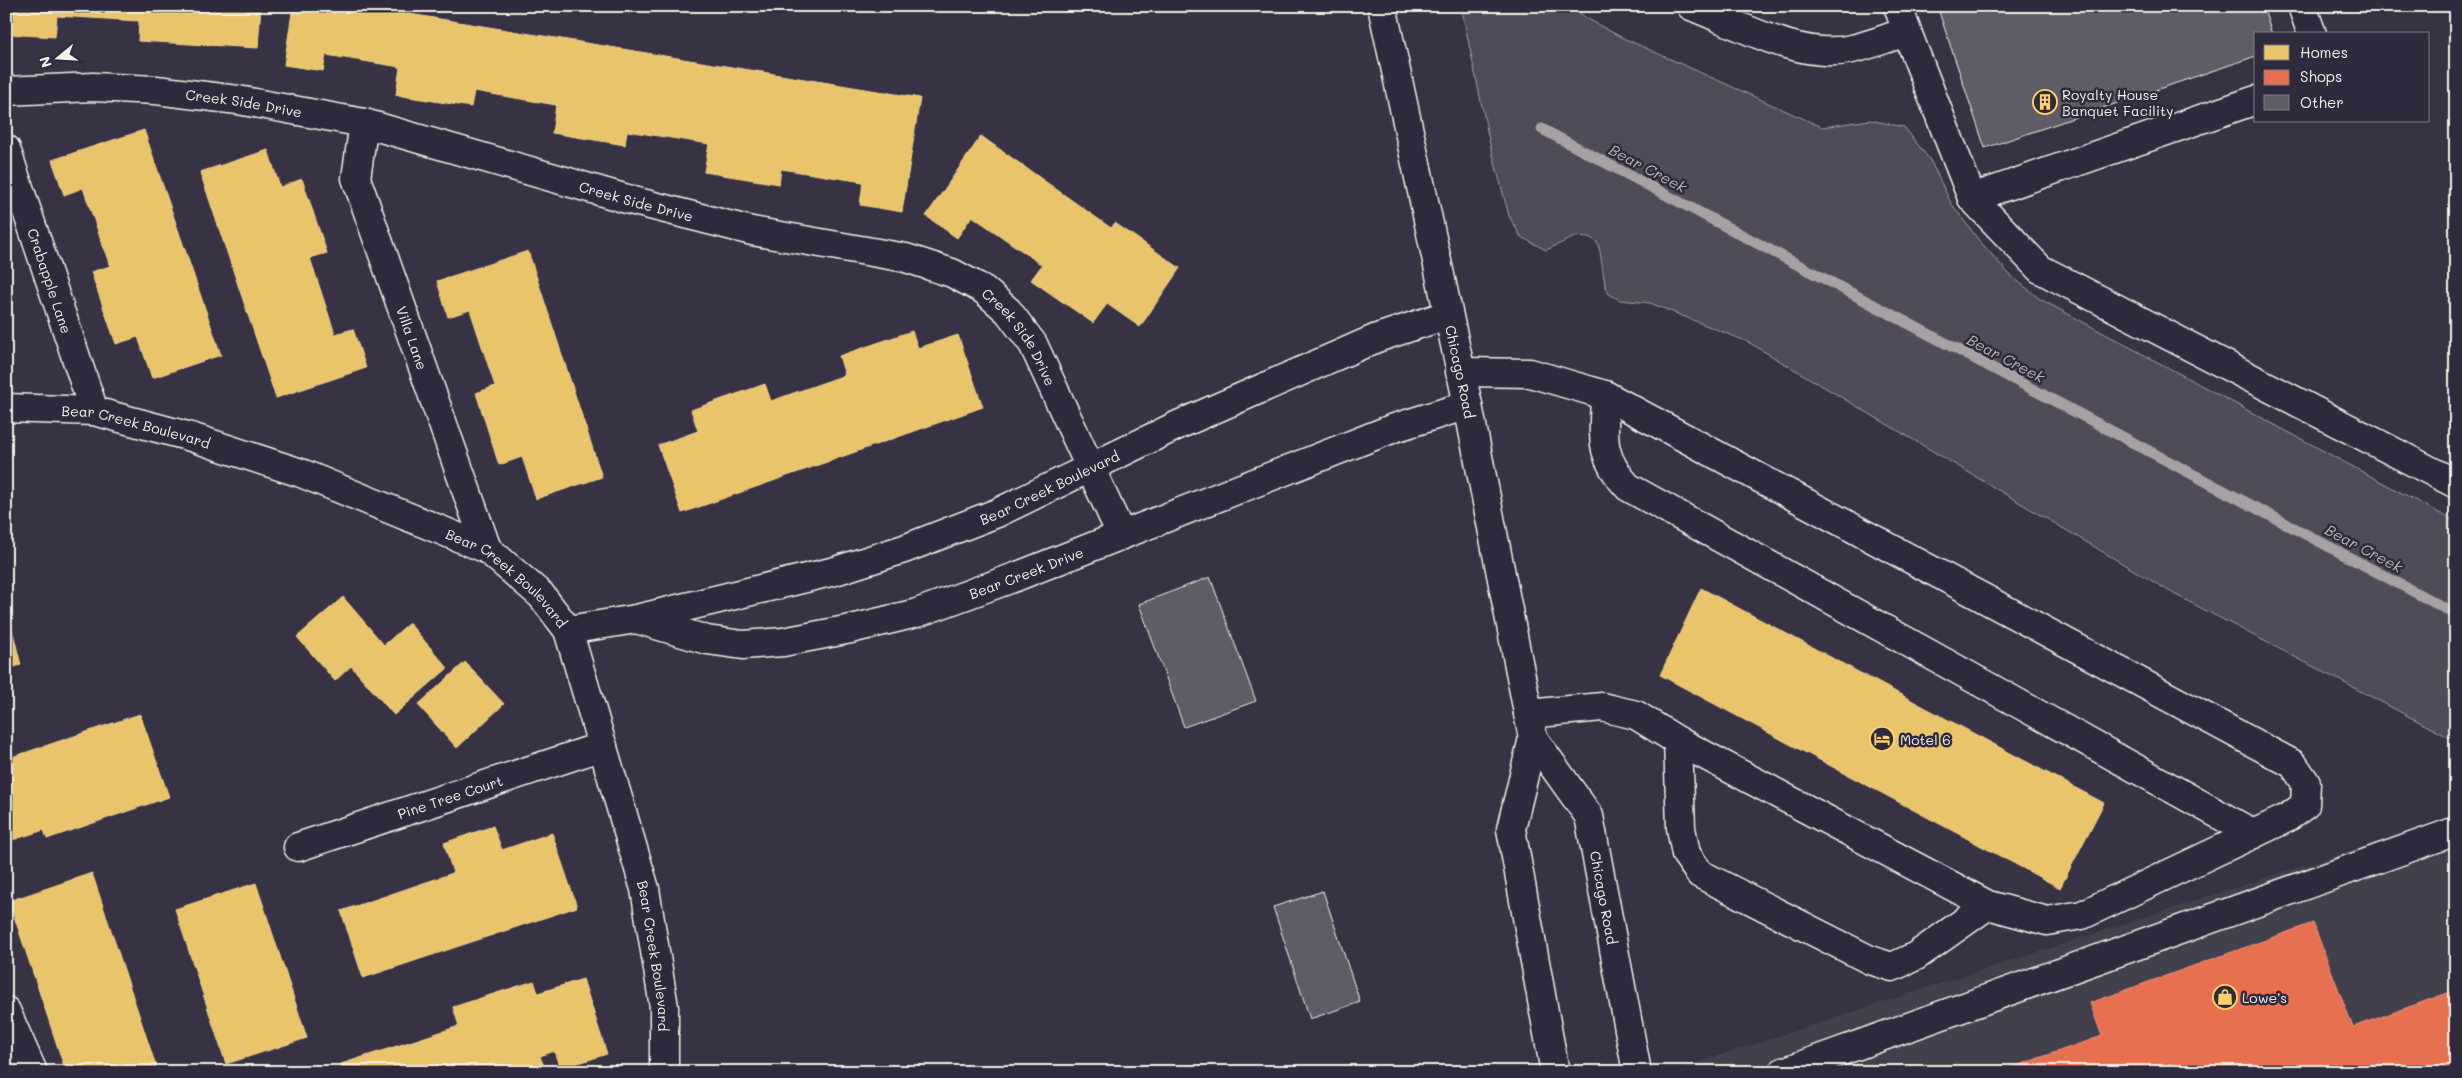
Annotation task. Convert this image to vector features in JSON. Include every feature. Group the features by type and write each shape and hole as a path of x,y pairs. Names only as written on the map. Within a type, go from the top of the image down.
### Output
{"street":[{"name":"Chicago Road","path":"1382,6 1447,315 1468,405 1530,726 1511,829 1555,1072"},
{"path":"1691,6 1801,49 1826,52 1851,50 1907,32"},
{"path":"1898,6 1972,198 2040,269 2456,484"},
{"path":"2302,6 2311,32"},
{"name":"Creek Side Drive","path":"6,91 93,87 156,90 238,100 364,123 634,201 752,231 906,258 952,273 984,290 1008,311 1033,344 1121,534"},
{"path":"1972,198 2254,101"},
{"name":"Villa Lane","path":"364,123 356,178 487,548"},
{"name":"Crabapple Lane","path":"6,149 94,411"},
{"name":"Bear Creek Boulevard","path":"636,619 835,571 896,552 996,513 1178,426 1377,338 1447,315"},
{"path":"1460,372 1530,373 1605,395 2292,764 2306,783 2305,805 2287,818 2082,915 2047,921 1988,905 1678,741 1636,715 1602,707 1530,726"},
{"path":"1605,395 1604,449 1614,472 1628,487 2254,834"},
{"name":"Bear Creek Drive","path":"568,630 636,619 708,640 742,645 783,642 851,629 917,613 1394,428 1468,405"},
{"name":"Bear Creek Boulevard","path":"6,408 94,411 191,437 301,473 487,548 541,595 568,630 645,889 664,1007 664,1072"},
{"name":"Chicago Road","path":"1530,726 1590,816 1637,1072"},
{"path":"1678,741 1681,828 1686,854 1700,874 1870,960 1892,967 1916,956 1988,905"},
{"name":"Pine Tree Court","path":"298,847 603,746"},
{"path":"1783,1072 2456,831"},
{"path":"6,1011 33,1072"}],"shaded area":[{"path":"1461,6 1572,6 1586,18 1621,37 1822,127 1870,120 1904,127 1930,160 1951,203 1977,238 2009,274 2040,299 2456,522 2456,741 2174,594 1748,342 1650,303 1620,300 1609,294 1605,285 1597,242 1589,237 1577,236 1546,250 1521,237 1509,216 1489,140"},
{"path":"2456,816 2456,1072 1671,1072 1671,1071"}],"building: Homes":[{"path":"6,6 261,6 258,48 138,41 139,21 57,16 55,37 6,34"},
{"path":"293,6 361,6 920,98 902,212 860,205 863,182 781,169 779,184 704,172 709,144 627,131 625,145 552,133 556,105 474,91 471,107 396,95 400,67 326,55 323,71 284,65"},
{"path":"144,130 221,355 152,378 138,337 116,344 91,272 110,266 83,188 64,195 52,160"},
{"path":"981,136 1111,228 1115,223 1180,268 1140,327 1107,304 1093,323 1031,280 1042,265 972,216 957,238 926,216"},
{"path":"268,150 280,187 302,179 327,253 310,258 335,334 353,329 366,368 276,398 200,172"},
{"path":"528,251 602,477 536,499 522,457 499,465 476,393 495,386 470,310 448,317 437,281"},
{"path":"912,331 918,348 958,335 983,407 682,513 658,445 698,431 691,410 765,384 771,401 845,375 839,356"},
{"name":"Motel 6","path":"1701,588 2104,803 2060,888 1660,675"},
{"path":"343,597 384,645 409,623 448,668 394,715 351,666 335,681 297,637"},
{"path":"6,605 21,665 6,669"},
{"path":"465,662 504,704 457,748 418,705"},
{"path":"140,714 169,797 47,839 44,830 6,842 6,759"},
{"path":"493,826 502,850 552,833 577,907 363,978 341,911 453,873 444,843"},
{"path":"92,873 158,1072 66,1072 9,901"},
{"path":"256,883 307,1038 226,1064 175,909"},
{"path":"583,979 607,1054 560,1069 554,1051 540,1056 546,1072 343,1072 341,1064 459,1026 453,1007 534,981 538,993"}],"building: Shops":[{"name":"Lowe's","path":"2313,923 2353,1027 2456,990 2456,1072 1999,1072 2102,1036 2090,1003"}],"building: Other":[{"name":"Royalty House Banquet Facility","path":"1937,6 2263,6 2271,32 2254,32 2254,57 1985,148"},
{"path":"1210,577 1256,701 1184,727 1139,604"},
{"path":"1323,891 1360,1002 1310,1019 1273,907"},
{"path":"1385,1068 1387,1072 1374,1072"}],"waterway":[{"name":"Bear Creek","path":"1542,129 2456,614"}],"place":[{"name":"Royalty House Banquet Facility","path":"2045,102"},
{"name":"Motel 6","path":"1882,739"},
{"name":"Lowe's","path":"2225,997"}]}
